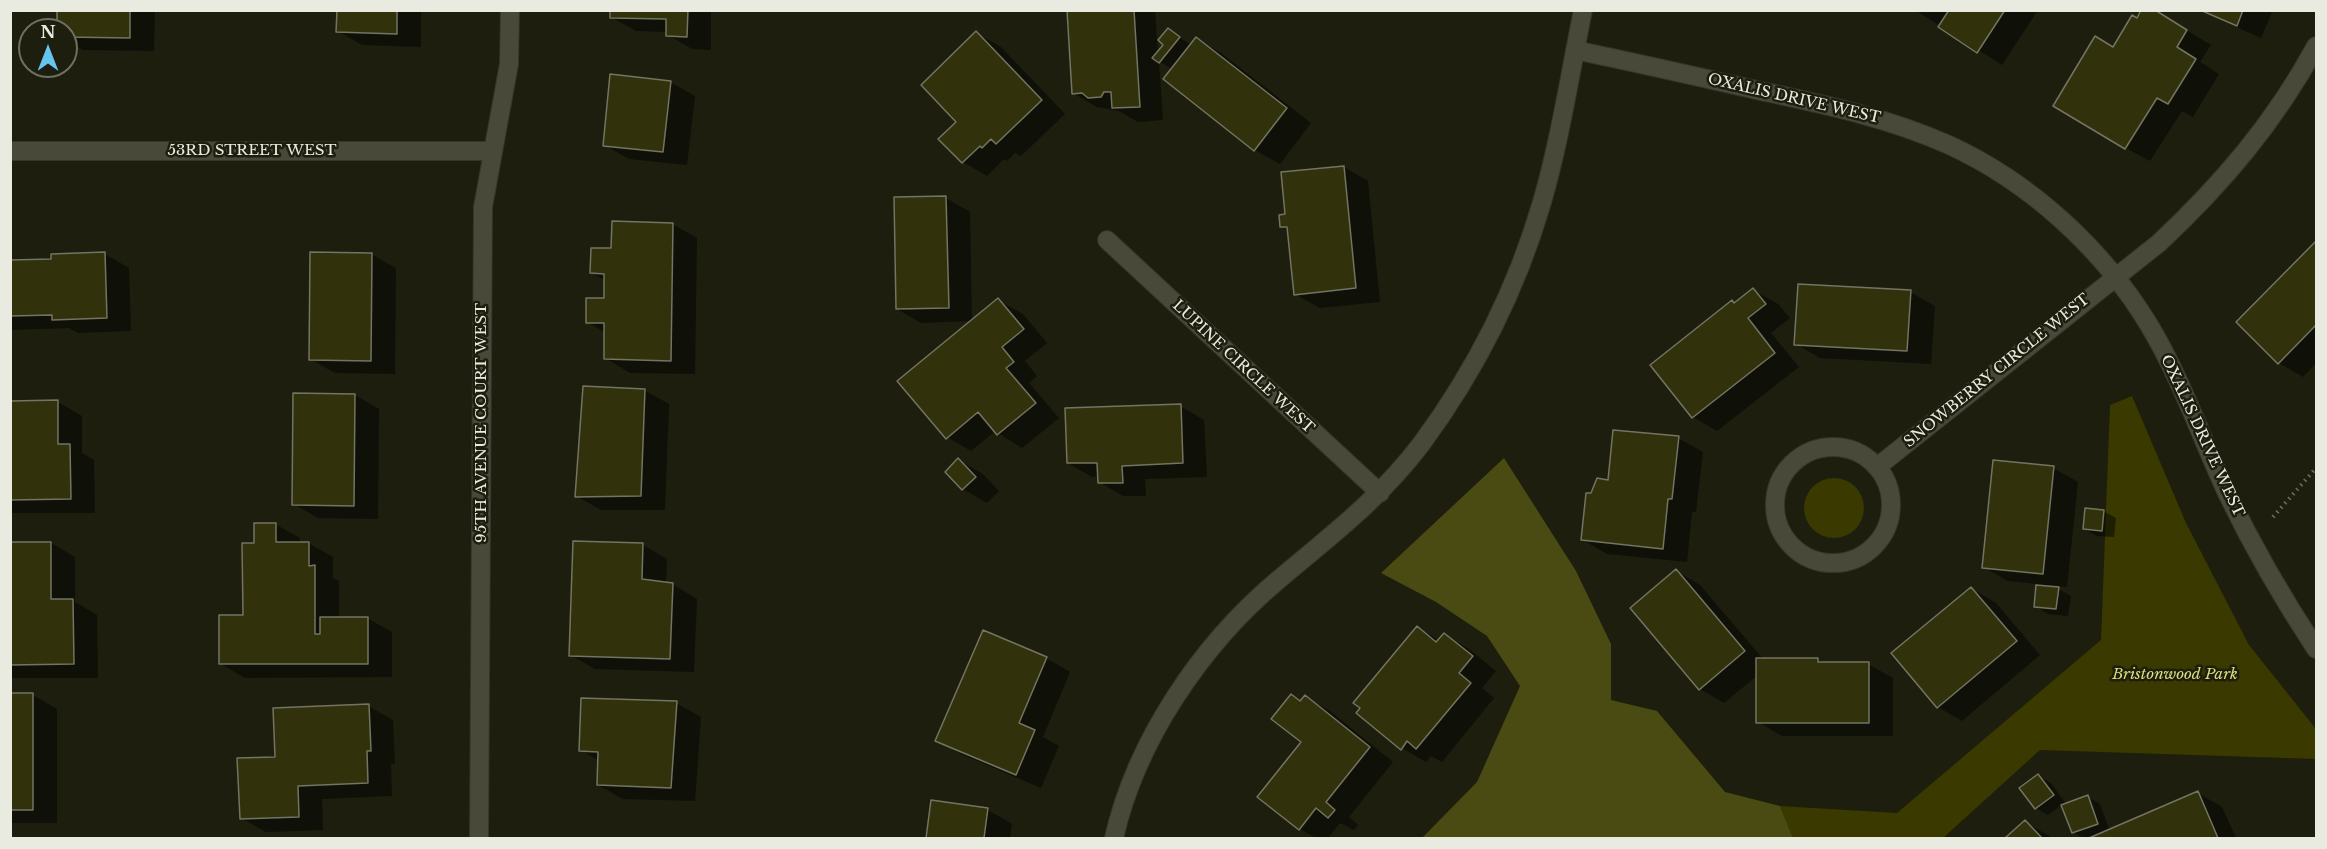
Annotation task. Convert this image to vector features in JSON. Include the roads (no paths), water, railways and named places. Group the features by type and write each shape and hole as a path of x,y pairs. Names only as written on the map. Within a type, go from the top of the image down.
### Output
{"street":[{"name":"95TH AVENUE COURT WEST","path":"479,838 483,207 509,64 510,10"},
{"path":"1114,838 1132,782 1149,744 1169,708 1217,641 1275,582 1333,537 1380,493 1422,442 1472,365 1499,313 1523,258 1542,202 1583,10"},
{"name":"SNOWBERRY CIRCLE WEST","path":"1877,467 2159,243 2200,205 2270,122 2316,46"},
{"name":"OXALIS DRIVE WEST","path":"1575,50 1870,114 1950,145 2023,189 2088,244 2116,276 2149,325 2177,375 2227,492 2251,541 2316,649"},
{"name":"53RD STREET WEST","path":"10,151 493,151"},
{"name":"LUPINE CIRCLE WEST","path":"1107,240 1380,493"},
{"path":"1833,446 1853,450 1871,460 1877,467 1890,491 1892,509 1888,527 1878,543 1864,555 1847,562 1828,563 1810,559 1793,549 1781,532 1774,513 1775,493 1782,474 1796,459 1813,450 1833,446"}],"park label":[{"name":"Bristonwood Park","path":"2175,675"}]}
